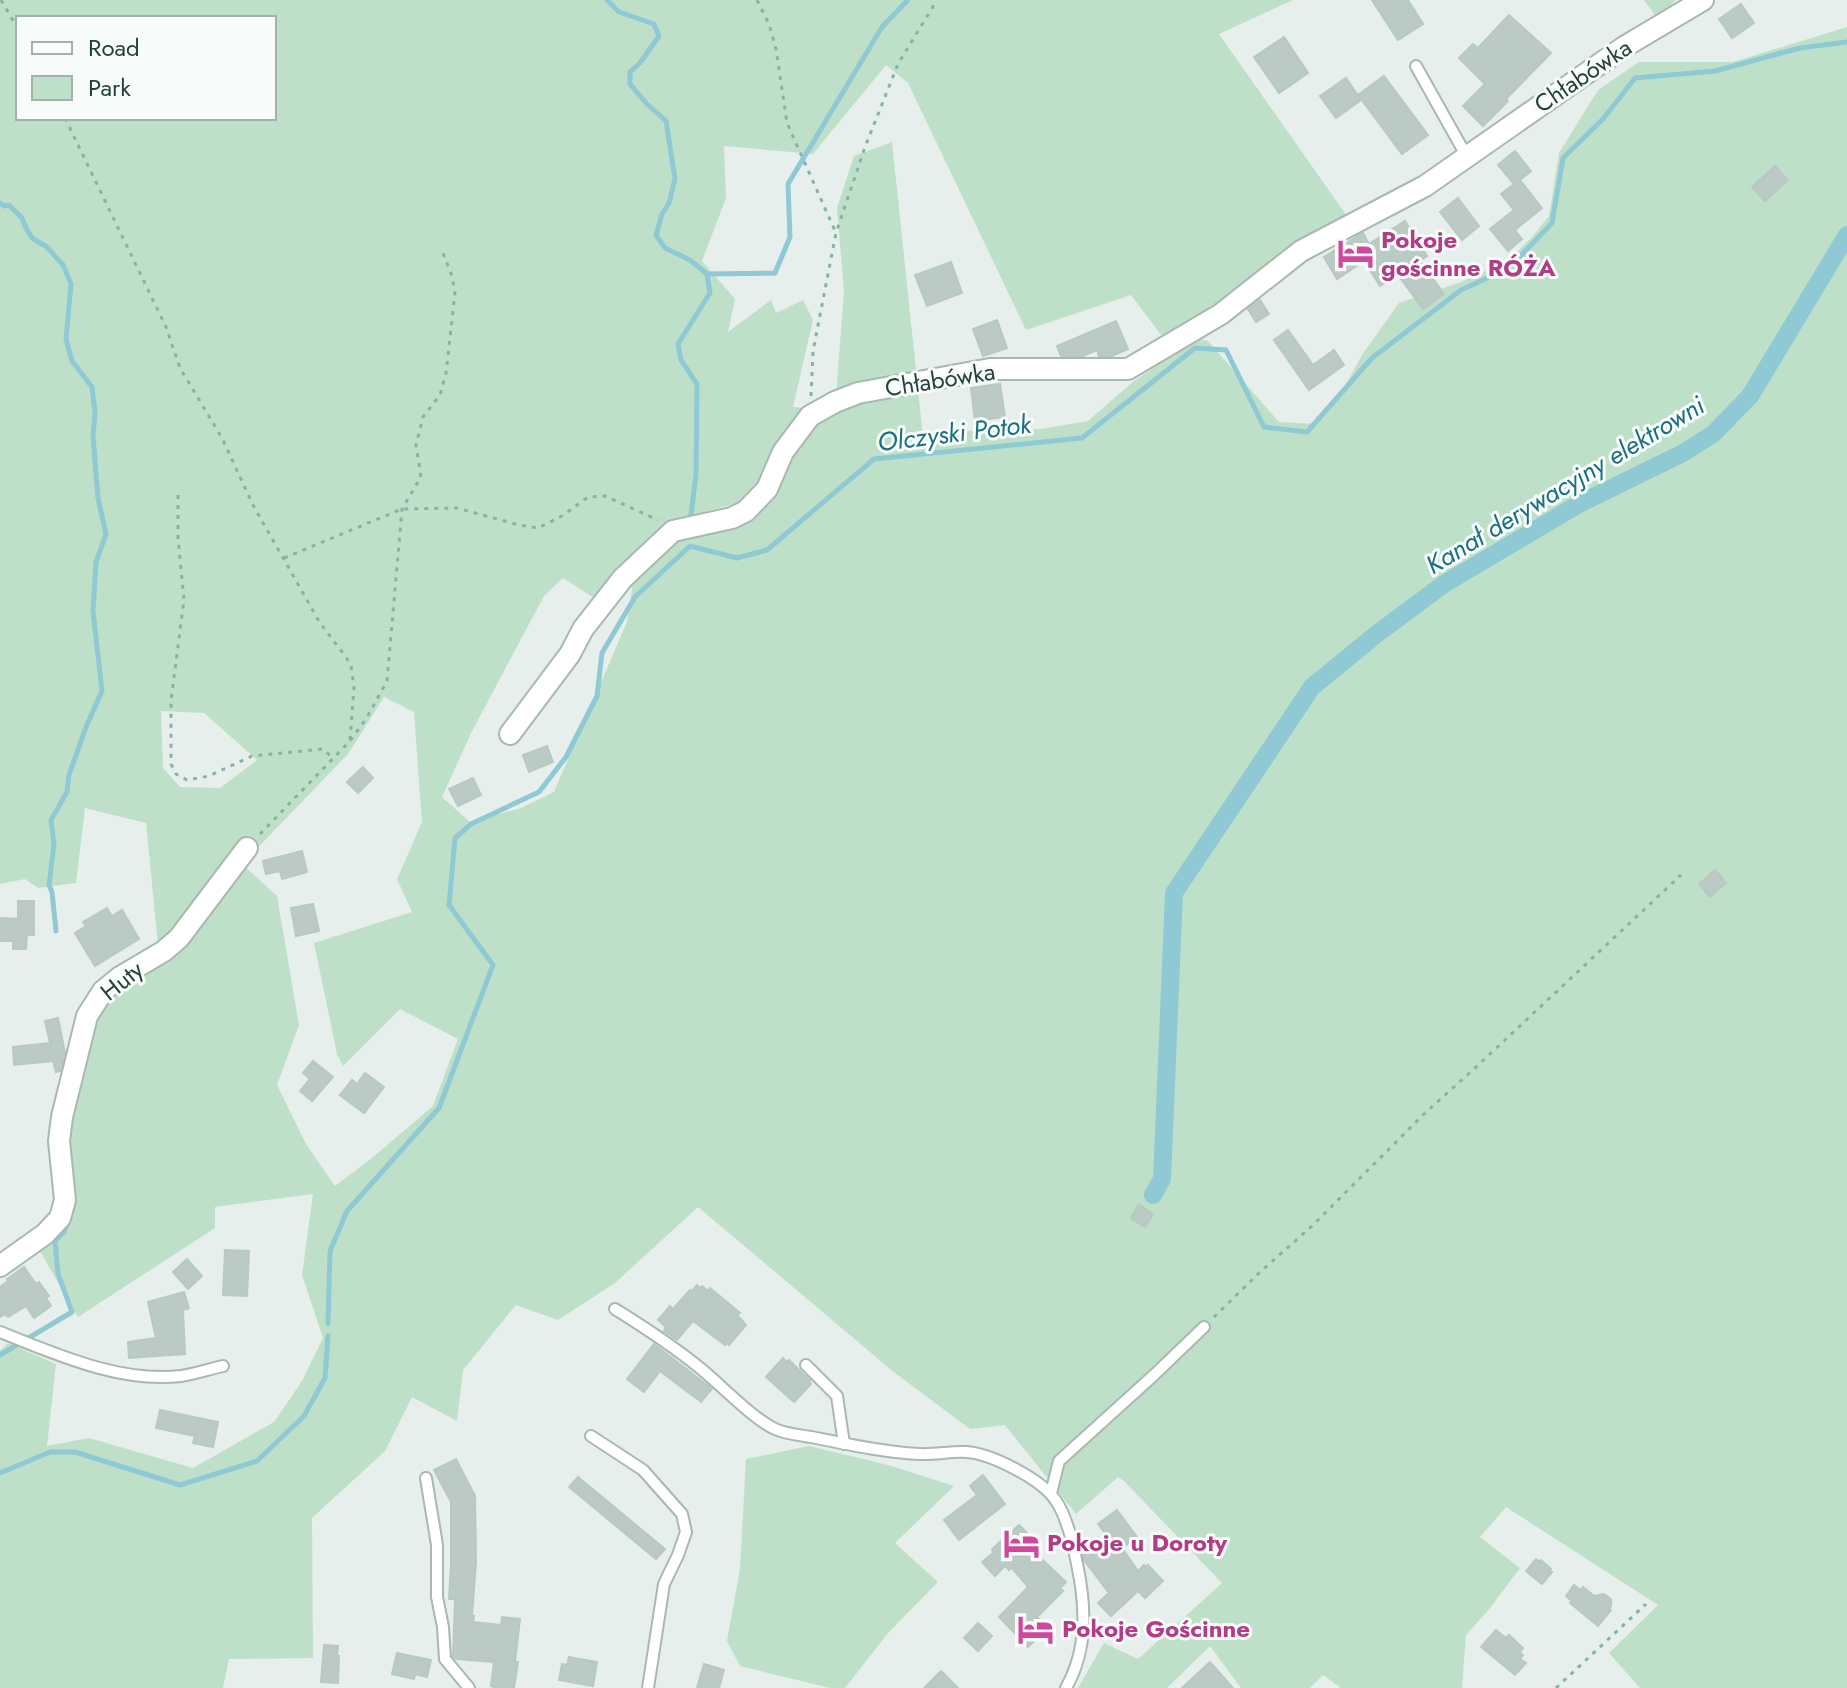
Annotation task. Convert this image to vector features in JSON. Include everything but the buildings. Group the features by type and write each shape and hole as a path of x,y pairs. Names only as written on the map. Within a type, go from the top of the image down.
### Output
{"street":[{"name":"Chłabówka","path":"673,531 732,518 746,511 767,489 783,452 810,416 858,393 990,369 1128,369 1221,314 1301,251 1425,186 1624,47 1703,0"},
{"path":"510,734 570,654 583,629 623,578 673,531"},
{"name":"Huty","path":"0,1266 45,1234 60,1218 65,1200 59,1141 62,1117 87,1016 103,991 179,938 247,848"}],"lane":[{"path":"1416,66 1467,157"},
{"path":"615,1309 697,1366 764,1422 778,1430 844,1444 920,1454 966,1452 984,1455 1051,1493 1059,1504 1074,1547 1083,1608 1082,1645 1066,1688"},
{"path":"1051,1493 1059,1461 1204,1327"},
{"path":"0,1332 102,1369 139,1375 180,1376 223,1366"},
{"path":"806,1365 837,1396 844,1444"},
{"path":"591,1436 643,1470 682,1514 686,1532 664,1584 648,1688"},
{"path":"426,1478 437,1545 437,1597 445,1659 469,1688"}],"path":[{"path":"1,0 16,26"},
{"path":"757,0 769,24 776,49 787,123 836,233"},
{"path":"810,416 813,351 836,233 898,64 937,0"},
{"path":"66,120 166,327 180,368 222,438 253,505 320,623 351,666 354,687 350,741"},
{"path":"247,848 350,741 387,681 402,509 421,477 416,445 423,417 440,395 446,373 455,293 443,253"},
{"path":"178,495 178,538 184,600 171,700 171,764 176,774 187,780 209,776 252,756 323,749 333,758"},
{"path":"284,558 402,509 457,508 538,528 562,516 588,497 605,496 655,518 673,531"},
{"path":"1204,1327 1312,1226 1425,1113 1681,875"},
{"path":"1556,1688 1646,1604"}],"green space":[{"path":"0,0 1293,0 1219,34 1349,219 1225,308 1165,340 1131,295 1026,330 908,83 886,65 813,154 724,146 726,198 702,261 735,299 728,332 771,300 776,313 803,300 813,320 793,407 835,409 844,290 837,208 854,156 892,142 923,437 965,431 1041,429 1088,421 1134,381 1198,338 1208,341 1279,422 1316,424 1340,395 1362,355 1399,303 1461,282 1508,261 1532,237 1549,216 1559,153 1598,90 1639,62 1733,62 1847,27 1847,1688 1640,1688 1609,1653 1658,1605 1506,1507 1480,1537 1520,1568 1466,1635 1462,1688 1341,1688 1323,1675 1310,1688 1241,1688 1210,1646 1167,1688 1078,1688 1104,1643 1138,1659 1222,1583 1118,1477 1076,1514 1005,1425 970,1429 895,1373 698,1207 615,1283 558,1320 516,1305 463,1370 457,1421 412,1397 385,1451 312,1518 313,1658 229,1659 223,1688 0,1688 0,1351 8,1343 56,1364 47,1446 89,1438 193,1468 274,1422 302,1381 323,1338 302,1275 313,1194 215,1207 215,1228 78,1317 37,1246 62,1218 63,1139 97,1007 158,945 146,823 85,808 76,883 38,888 25,879 0,884","holes":["741,503 729,528 673,543 634,576 627,622 554,792 521,808 470,822 442,797 471,733 544,596 563,578 594,598 631,558 663,531 690,517","384,697 414,712 422,822 397,879 412,912 314,943 337,1054 343,1066 400,1009 458,1039 433,1106 335,1186 306,1144 277,1085 299,1025 277,896 242,864 348,754","161,711 204,713 257,760 220,788 180,787 163,768"]},
{"path":"1644,0 1676,0 1657,18"},
{"path":"809,1446 888,1465 954,1486 895,1543 938,1582 889,1632 845,1688 830,1688 740,1666 727,1641 740,1569 746,1459"}],"waterway":[{"path":"607,0 619,12 654,24 659,36 630,72 630,84 666,121 675,179 656,235 665,248 690,260 707,274 710,293 678,344 681,360 697,384 696,474 691,515"},
{"path":"707,274 775,273 790,237 788,184 882,27 907,1"},
{"name":"Olczyski Potok","path":"328,1324 330,1251 347,1211 439,1108 493,965 449,905 455,838 471,824 539,792 566,757 597,696 602,653 635,597 690,546 737,558 767,550 874,459 1082,438 1195,348 1226,350 1264,427 1307,432 1372,358 1461,290 1509,268 1552,223 1563,158 1603,119 1635,78 1715,71 1800,48 1847,42"},
{"path":"0,203 9,205 22,218 32,238 47,247 63,265 71,284 66,339 72,361 92,387 98,498 106,534 96,562 93,611 102,691 69,775 67,792 51,820 54,844 49,885 56,931"},
{"name":"Kanał derywacyjny elektrowni","path":"1153,1195 1162,1179 1174,893 1312,687 1444,584 1579,504 1683,453 1713,434 1750,396 1847,235"},
{"path":"0,1355 72,1312 58,1274 55,1241 64,1232 69,1219"},
{"name":"Olczyski Potok","path":"0,1473 50,1452 75,1452 180,1485 257,1461 304,1416 325,1378 328,1336"}],"place":[{"name":"Pokoje gościnne RÓŻA","path":"1355,254"},
{"name":"Pokoje u Doroty","path":"1021,1543"},
{"name":"Pokoje Gościnne","path":"1036,1629"}]}
